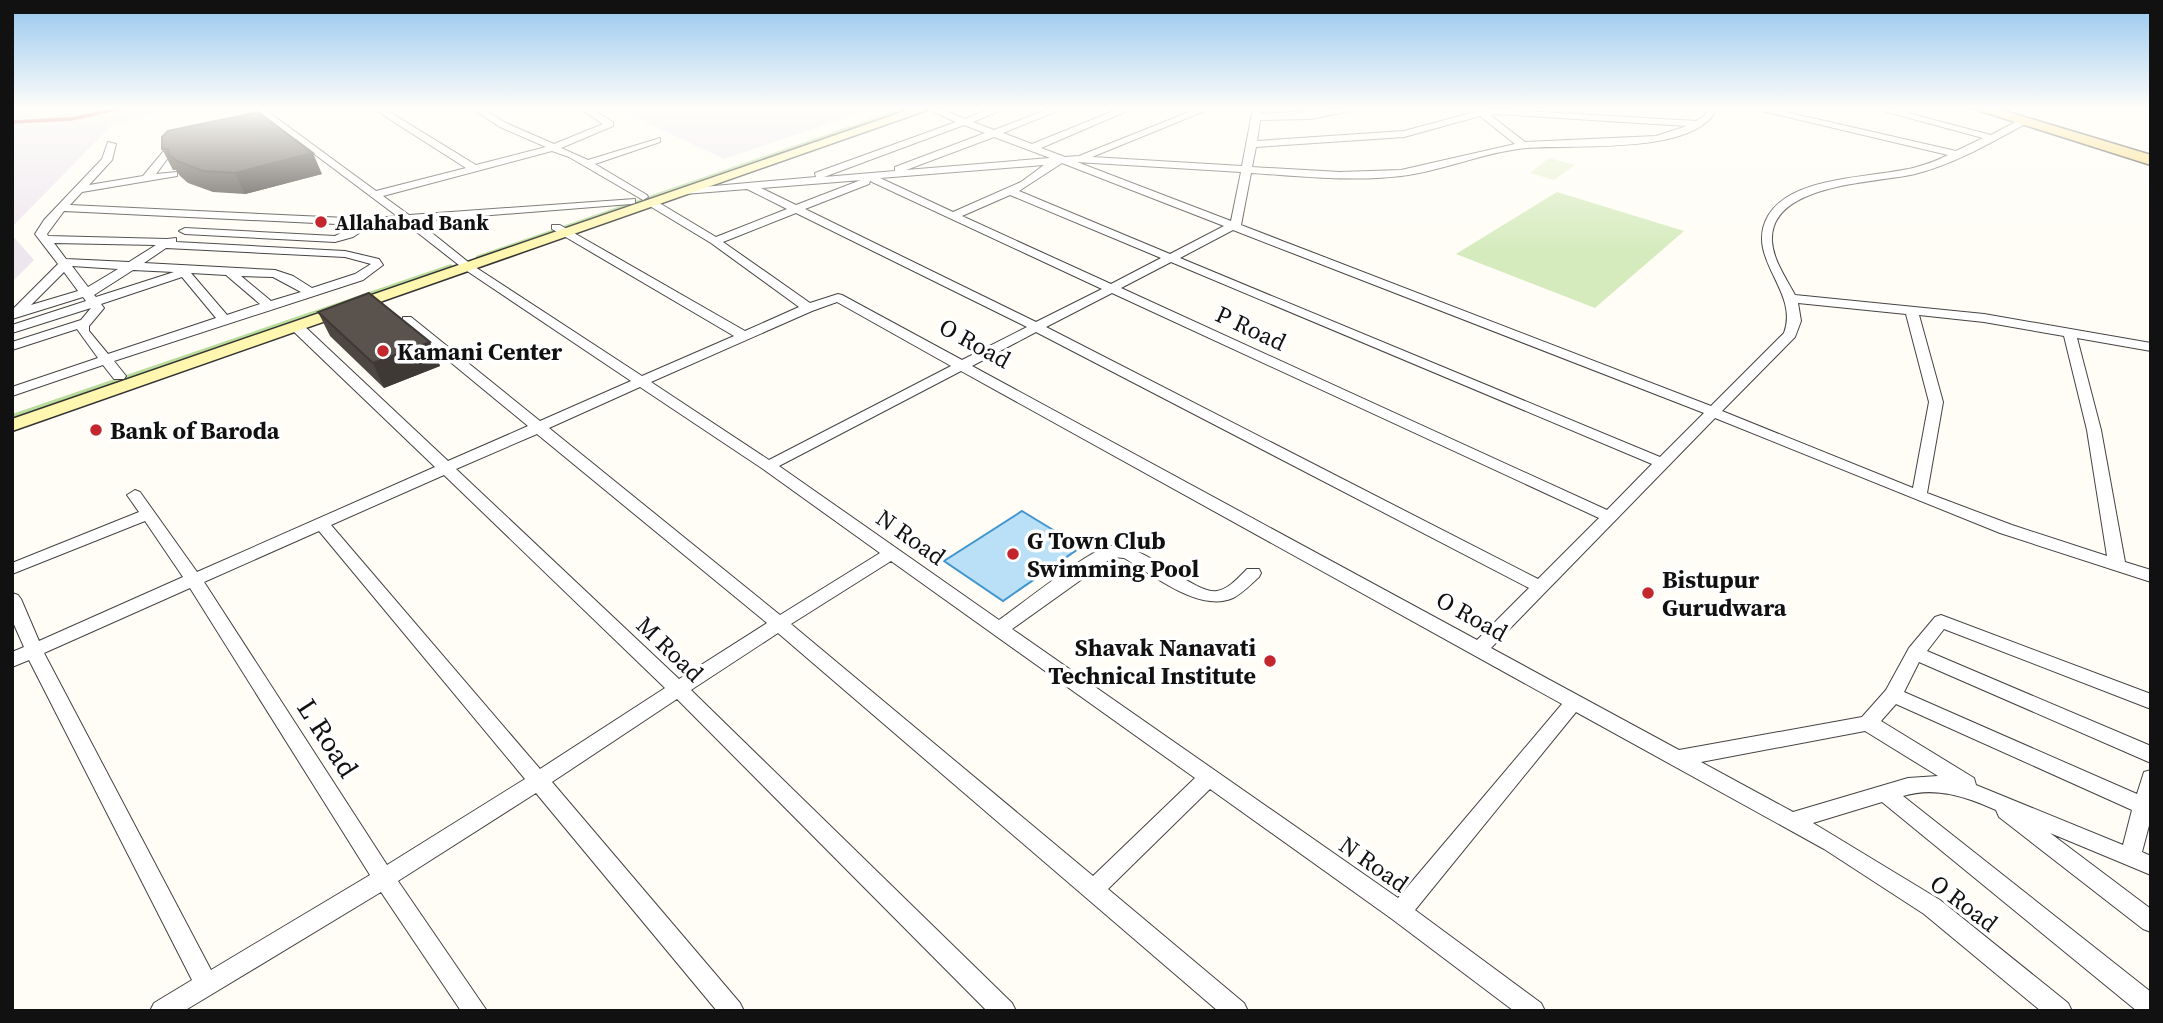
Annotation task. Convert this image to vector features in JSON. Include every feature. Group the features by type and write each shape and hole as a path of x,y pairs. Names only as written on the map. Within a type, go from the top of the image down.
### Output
{"street":[{"path":"108,156 41,234 98,308 83,331 119,376"},
{"path":"146,179 165,156"},
{"name":"N Road","path":"318,156 407,219 463,264 768,466 1400,912 1534,1011"},
{"path":"454,156 472,167"},
{"path":"374,195 519,156"},
{"path":"573,156 642,201 715,242 808,308"},
{"path":"587,163 609,156"},
{"path":"12,411 463,264 771,156"},
{"path":"64,208 368,222 642,201 685,191 788,156"},
{"path":"801,182 872,156"},
{"path":"715,242 934,156"},
{"path":"1056,156 1713,412 1919,496 2151,576"},
{"path":"953,216 1010,191 1079,156"},
{"path":"768,466 1236,224 1249,156"},
{"path":"685,191 1067,160 1340,175 1401,173 1476,156"},
{"path":"1480,649 1790,334 1797,323 1796,310 1772,266 1765,239 1771,215 1780,204 1804,191 1917,170 1951,156"},
{"path":"82,189 173,174"},
{"name":"P Road","path":"878,177 953,216 1610,517"},
{"path":"749,186 1037,327 1541,587"},
{"path":"1010,191 1662,463"},
{"path":"12,330 90,296 209,215"},
{"path":"185,232 335,239 349,235 368,222"},
{"path":"561,230 744,336"},
{"path":"12,392 311,293 372,271 377,265 376,261 345,254 44,239"},
{"path":"14,314 64,263 275,274 289,279 311,293"},
{"path":"12,425 297,327 463,264"},
{"path":"125,293 164,268"},
{"path":"14,314 90,296 125,293 184,270"},
{"path":"184,270 224,320"},
{"path":"229,271 269,306"},
{"name":"O Road","path":"808,308 838,298 1679,758 1791,821 1932,907 2060,1011"},
{"path":"1790,298 2069,331 2151,347"},
{"path":"12,660 808,308"},
{"path":"1912,311 1936,402 1919,496"},
{"path":"407,320 778,622 1236,1011"},
{"path":"12,346 87,322"},
{"name":"M Road","path":"297,327 677,688 1004,1011"},
{"path":"2069,331 2094,430 2117,565"},
{"name":"L Road","path":"135,495 193,579 384,878 475,1011"},
{"path":"12,569 148,515"},
{"path":"321,523 732,1011"},
{"path":"999,629 1097,558 1111,551 1128,553 1204,596 1218,599 1226,596 1254,573"},
{"path":"162,1011 384,878 778,622 891,553"},
{"path":"12,599 34,651 207,985"},
{"path":"1679,758 1868,723 1893,695 1915,653 1941,621 2151,702"},
{"path":"1915,653 2151,755"},
{"path":"1893,695 2147,807"},
{"path":"1400,912 1575,701"},
{"path":"1868,723 1987,797 2151,922"},
{"path":"1093,890 1209,777"},
{"path":"2130,857 2147,807 2151,778"},
{"path":"1791,821 1929,783 1954,786 1987,797 2151,866"},
{"path":"1885,793 2151,1007"}],"shaded area":[{"path":"12,156 82,156 12,227"},
{"path":"12,235 34,260 12,282"}],"green space":[{"path":"765,156 776,156 476,259 476,256"},
{"path":"1549,158 1575,165 1554,180 1530,173"},
{"path":"1557,192 1684,231 1595,308 1456,254"},
{"path":"451,264 453,267 12,418 12,414"}],"water":[{"name":"G Town Club Swimming Pool","path":"1022,511 1081,547 1003,601 944,561"}],"building":[{"path":"170,156 302,156 235,173 203,171"},
{"path":"369,293 430,342 373,363 318,312"}],"place":[{"name":"Allahabad Bank","path":"321,222"},
{"name":"Kamani Center","path":"383,351"},
{"name":"Bank of Baroda","path":"96,430"},
{"name":"G Town Club Swimming Pool","path":"1013,554"},
{"name":"Bistupur Gurudwara","path":"1648,593"},
{"name":"Shavak Nanavati Technical Institute","path":"1270,661"}]}
